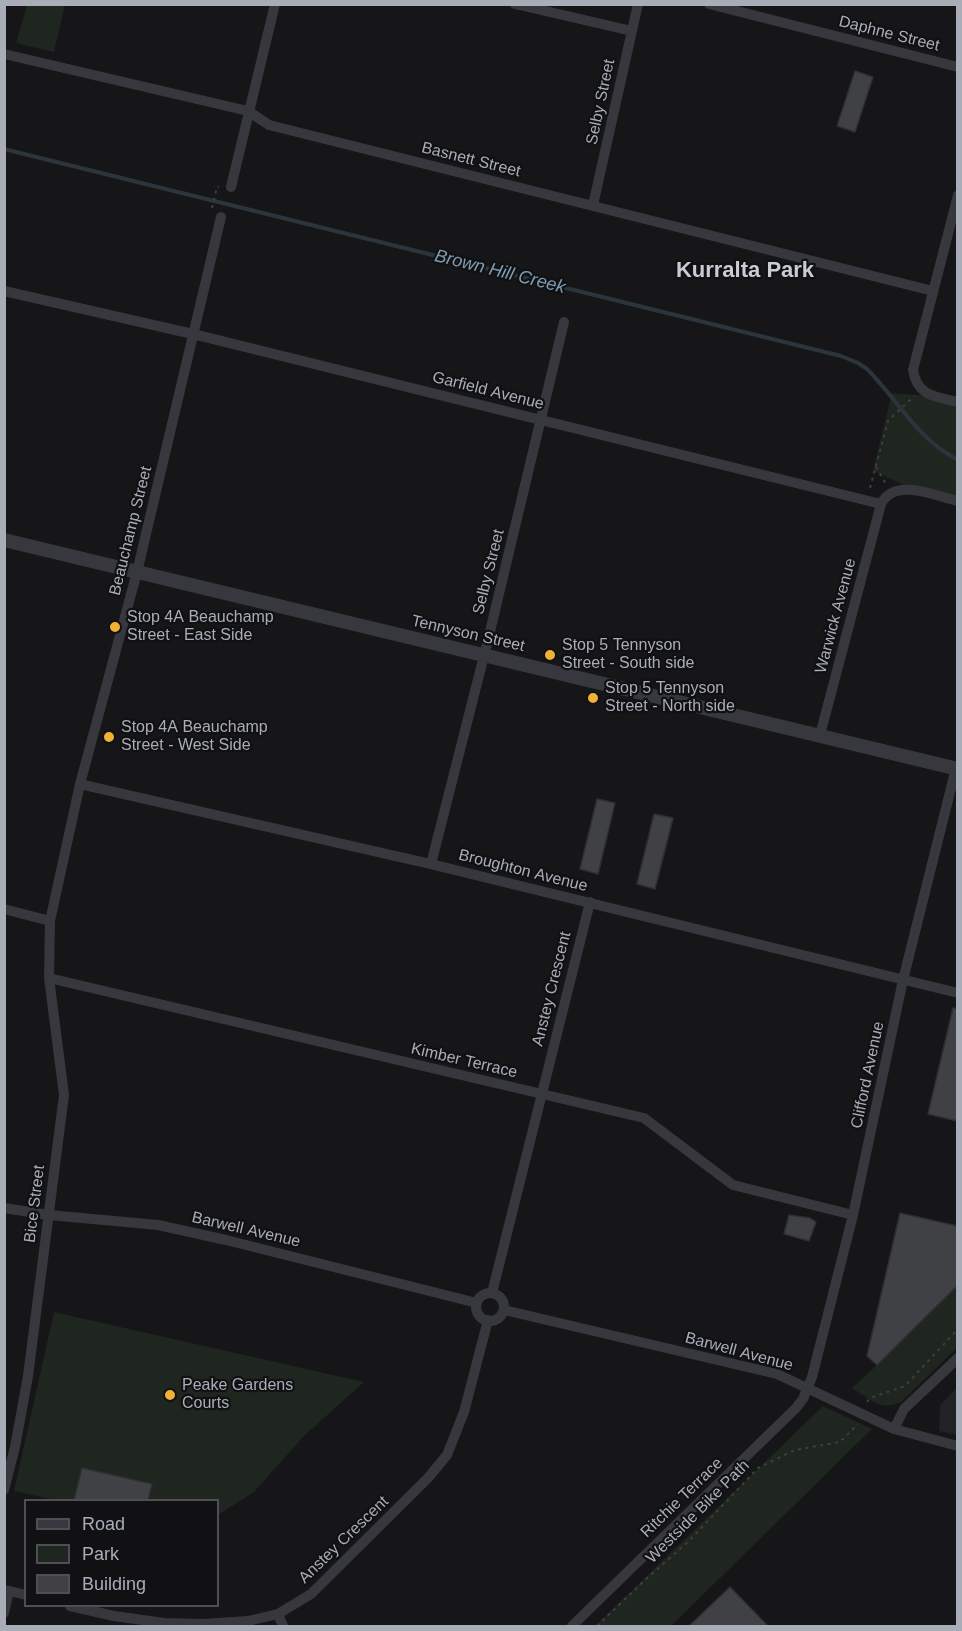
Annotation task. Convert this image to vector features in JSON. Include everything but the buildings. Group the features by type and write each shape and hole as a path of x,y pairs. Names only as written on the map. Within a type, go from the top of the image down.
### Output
{"street":[{"path":"231,187 274,4"},
{"path":"515,4 632,31"},
{"name":"Selby Street","path":"593,205 638,4"},
{"name":"Daphne Street","path":"709,4 957,67"},
{"name":"Basnett Street","path":"4,54 248,111 269,125 933,291"},
{"path":"957,195 914,370 915,381 921,390 957,402"},
{"name":"Beauchamp Street","path":"50,921 80,784 137,572 221,217"},
{"name":"Garfield Avenue","path":"4,291 193,334 881,504"},
{"name":"Selby Street","path":"431,864 485,654 564,322"},
{"path":"881,504 884,497 901,489 957,501"},
{"name":"Warwick Avenue","path":"820,735 881,504"},
{"name":"Tennyson Street","path":"4,540 957,769"},
{"name":"Clifford Avenue","path":"808,1388 853,1215 903,980 957,769"},
{"name":"Broughton Avenue","path":"80,784 431,864 957,993"},
{"name":"Anstey Crescent","path":"492,1293 590,902"},
{"path":"4,909 50,921"},
{"name":"Bice Street","path":"4,1490 15,1447 28,1376 64,1095 49,978 50,921"},
{"name":"Kimber Terrace","path":"49,978 644,1118 733,1185 853,1215"},
{"name":"Barwell Avenue","path":"4,1208 49,1215 158,1225 477,1303"},
{"path":"496,1294 503,1301 504,1310 496,1319 484,1319 478,1312 477,1303 483,1296 496,1294"},
{"name":"Barwell Avenue","path":"504,1310 777,1374 894,1429 957,1446"},
{"name":"Anstey Crescent","path":"78,1607 114,1616 164,1623 242,1622 278,1614 311,1594 428,1478 447,1455 464,1412 488,1320"},
{"path":"894,1429 904,1409 957,1358"},
{"name":"Ritchie Terrace","path":"572,1626 796,1408 808,1388"},
{"path":"4,1613 7,1591 24,1595"},
{"path":"278,1614 283,1626"}],"path":[{"path":"211,207 217,188"},
{"path":"867,500 888,421 907,403"},
{"path":"876,467 886,484"},
{"path":"865,1408 870,1398 905,1386 957,1329"},
{"name":"Westside Bike Path","path":"597,1626 688,1542 758,1468 795,1450 840,1442 859,1422"}],"shaded area":[{"path":"957,1388 957,1435 939,1431 940,1405"}],"green space":[{"path":"27,5 65,5 54,52 16,43"},
{"path":"892,393 934,396 957,402 957,501 917,491 873,471"},
{"path":"957,1286 957,1348 901,1402 894,1405 881,1405 852,1388 877,1365"},
{"name":"Peake Gardens Courts","path":"54,1312 364,1382 304,1436 254,1492 219,1514 219,1499 50,1499 14,1491"},
{"path":"823,1406 872,1429 671,1626 595,1626"}],"waterway":[{"name":"Brown Hill Creek","path":"4,149 841,356 867,369 919,430 958,460"}],"place":[{"name":"Stop 4A Beauchamp Street - East Side","path":"115,627"},
{"name":"Stop 5 Tennyson Street - South side","path":"550,655"},
{"name":"Stop 5 Tennyson Street - North side","path":"593,698"},
{"name":"Stop 4A Beauchamp Street - West Side","path":"109,737"},
{"name":"Peake Gardens Courts","path":"170,1395"}],"district":[{"name":"Kurralta Park","path":"745,271"}]}
